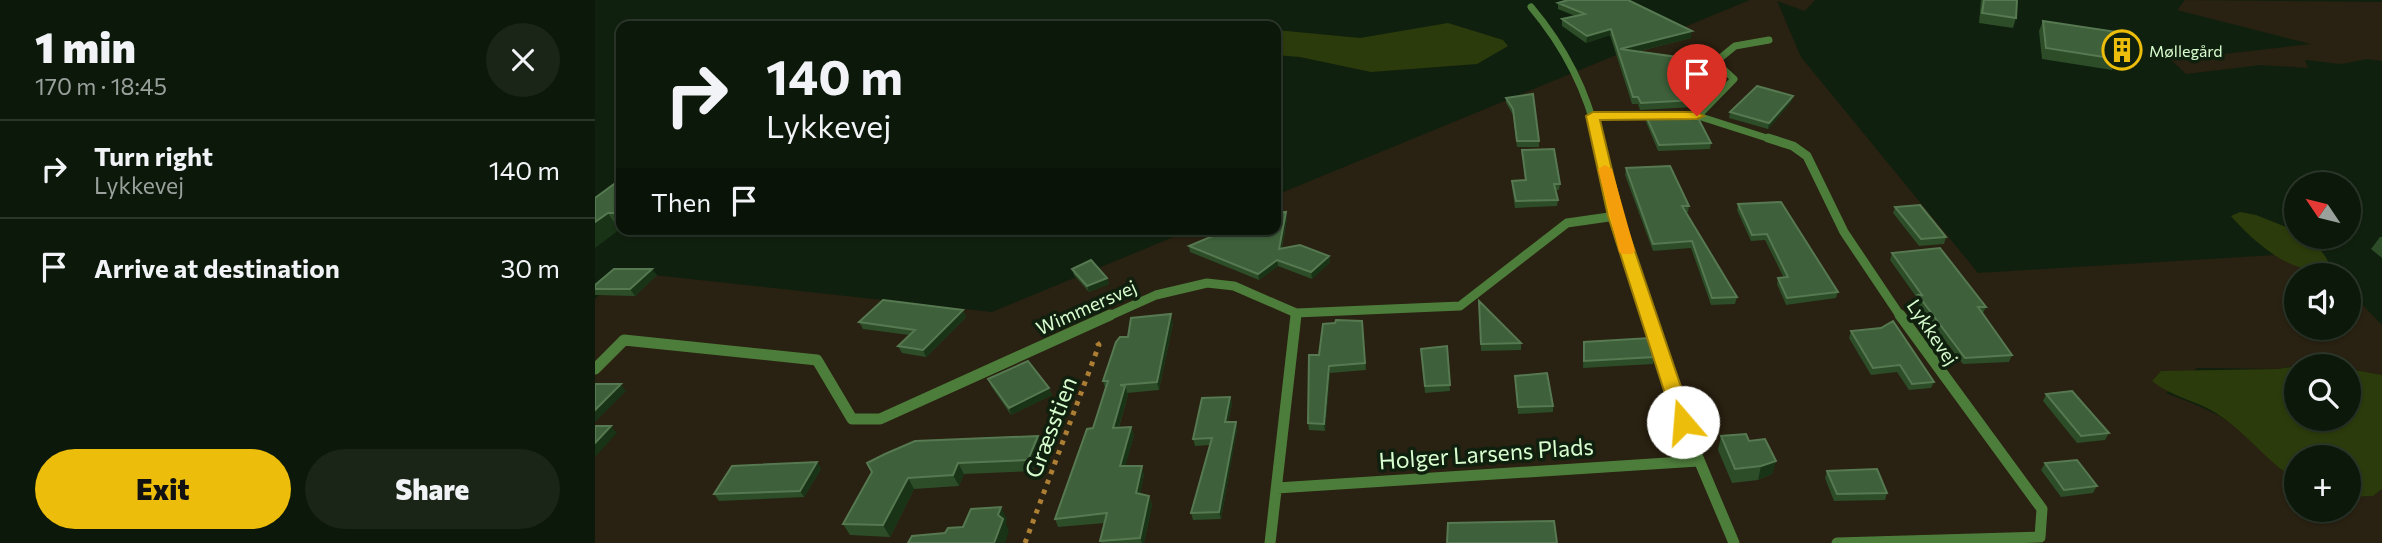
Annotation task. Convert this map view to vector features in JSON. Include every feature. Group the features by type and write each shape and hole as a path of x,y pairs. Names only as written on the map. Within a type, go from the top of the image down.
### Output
{"lane":[{"path":"1531,6 1556,37 1575,71 1593,116 1616,216 1698,461 1734,543"},
{"path":"1697,116 1734,79 1722,68 1719,60 1735,46 1769,40"},
{"name":"Lykkevej","path":"1593,116 1697,116 1793,146 1807,156 1844,232 1935,368 2042,509 2040,537 1837,543"},
{"name":"Wimmersvej","path":"595,369 624,341 817,360 852,419 880,419 1156,295 1207,283 1234,286 1296,313 1460,306 1567,223 1616,216"},
{"path":"1270,543 1296,313"},
{"name":"Holger Larsens Plads","path":"1277,488 1698,461"}],"path":[{"name":"Græsstien","path":"1025,543 1099,345 1086,325"}],"shaded area":[{"path":"1750,0 1815,0 1805,11 1777,1 1801,57 1978,273 2275,255 2292,263 2284,263 2284,340 2361,340 2361,303 2382,325 2382,375 2361,371 2361,354 2284,354 2284,368 2278,369 2197,368 2166,393 2199,406 2239,429 2284,470 2284,522 2361,522 2361,496 2373,496 2382,489 2382,543 595,543 595,299 626,272 992,312 1178,235 1281,235 1281,193"},
{"path":"2185,0 2382,2 2382,61 2367,59 2341,64 2305,60 2308,68 2261,65 2186,74 2171,60 2311,44 2177,10"},
{"path":"1448,23 1503,40 1508,46 1477,64 1371,72 1281,55 1281,30 1360,38"},
{"path":"2240,212 2256,215 2284,226 2284,249 2320,249 2328,263 2289,263 2262,246 2231,216"},
{"path":"2284,368 2284,431 2361,431 2361,371 2382,375 2382,489 2373,496 2361,496 2361,445 2284,445 2284,471 2216,413 2167,391 2152,381 2161,371"}],"building":[{"path":"1568,0 1628,0 1692,31 1620,49 1677,57 1694,100 1641,103 1638,97 1633,97 1611,29 1587,36 1562,19 1585,14 1558,3"},
{"path":"1984,0 2017,0 2016,18 1982,13"},
{"path":"2043,21 2117,32 2117,59 2046,48"},
{"path":"1757,86 1793,96 1769,123 1730,112"},
{"path":"1533,94 1539,141 1517,141 1513,109 1506,98"},
{"path":"1646,116 1697,116 1711,143 1659,145"},
{"path":"1554,149 1560,184 1554,184 1558,200 1516,201 1512,181 1526,180 1522,150"},
{"path":"1670,166 1689,206 1682,206 1737,297 1712,298 1692,241 1653,244 1626,168"},
{"path":"616,183 616,213 608,213 595,222 595,198"},
{"path":"1781,202 1838,292 1787,298 1778,278 1788,277 1767,234 1752,235 1738,204"},
{"path":"1920,205 1946,237 1921,239 1895,207"},
{"path":"1281,212 1286,212 1279,249 1300,245 1329,256 1311,272 1277,260 1258,274 1189,246 1215,235 1281,235"},
{"path":"1940,248 1986,307 1978,307 2012,355 1965,358 1918,295 1922,295 1892,253"},
{"path":"1091,260 1107,278 1087,286 1072,269"},
{"path":"614,269 652,269 630,289 595,289 595,285"},
{"path":"883,300 963,310 923,350 898,346 915,330 859,322"},
{"path":"1479,301 1521,343 1481,344"},
{"path":"1171,314 1157,382 1120,385 1125,386 1113,428 1131,427 1120,466 1142,466 1136,493 1149,496 1140,538 1100,541 1107,513 1055,519 1087,429 1093,428 1108,381 1103,381 1116,342 1120,337 1128,337 1131,318"},
{"path":"1336,320 1362,321 1365,363 1329,366 1324,424 1308,423 1309,355 1319,355 1323,324 1335,323"},
{"path":"1893,321 1934,382 1912,384 1900,365 1873,368 1851,331 1881,328"},
{"path":"1650,338 1654,357 1584,361 1584,342"},
{"path":"1447,346 1450,385 1425,386 1421,349"},
{"path":"1028,361 1049,388 1009,408 988,379"},
{"path":"1547,373 1553,406 1518,407 1515,376"},
{"path":"595,384 621,384 595,410"},
{"path":"2072,391 2109,433 2081,436 2046,394"},
{"path":"1230,397 1225,422 1236,422 1219,512 1191,513 1212,438 1193,439 1202,398"},
{"path":"595,426 611,426 595,443"},
{"path":"1746,434 1749,441 1765,439 1776,461 1735,469 1721,436"},
{"path":"1038,436 1028,460 958,463 953,475 908,478 883,525 843,524 872,472 867,463 885,454 915,441"},
{"path":"2077,460 2097,486 2064,490 2045,463"},
{"path":"817,462 800,491 714,494 732,466"},
{"path":"1877,469 1887,493 1837,494 1827,471"},
{"path":"1001,507 998,515 1003,519 994,543 908,543 912,536 945,533 948,528 963,527 971,509"},
{"path":"1554,521 1557,543 1447,543 1448,523"}],"slow traffic":[{"path":"1605,169 1627,251"}],"place":[{"name":"Møllegård","path":"2122,50"}],"route":[{"path":"1683,422 1616,216 1593,116 1697,116"}]}
